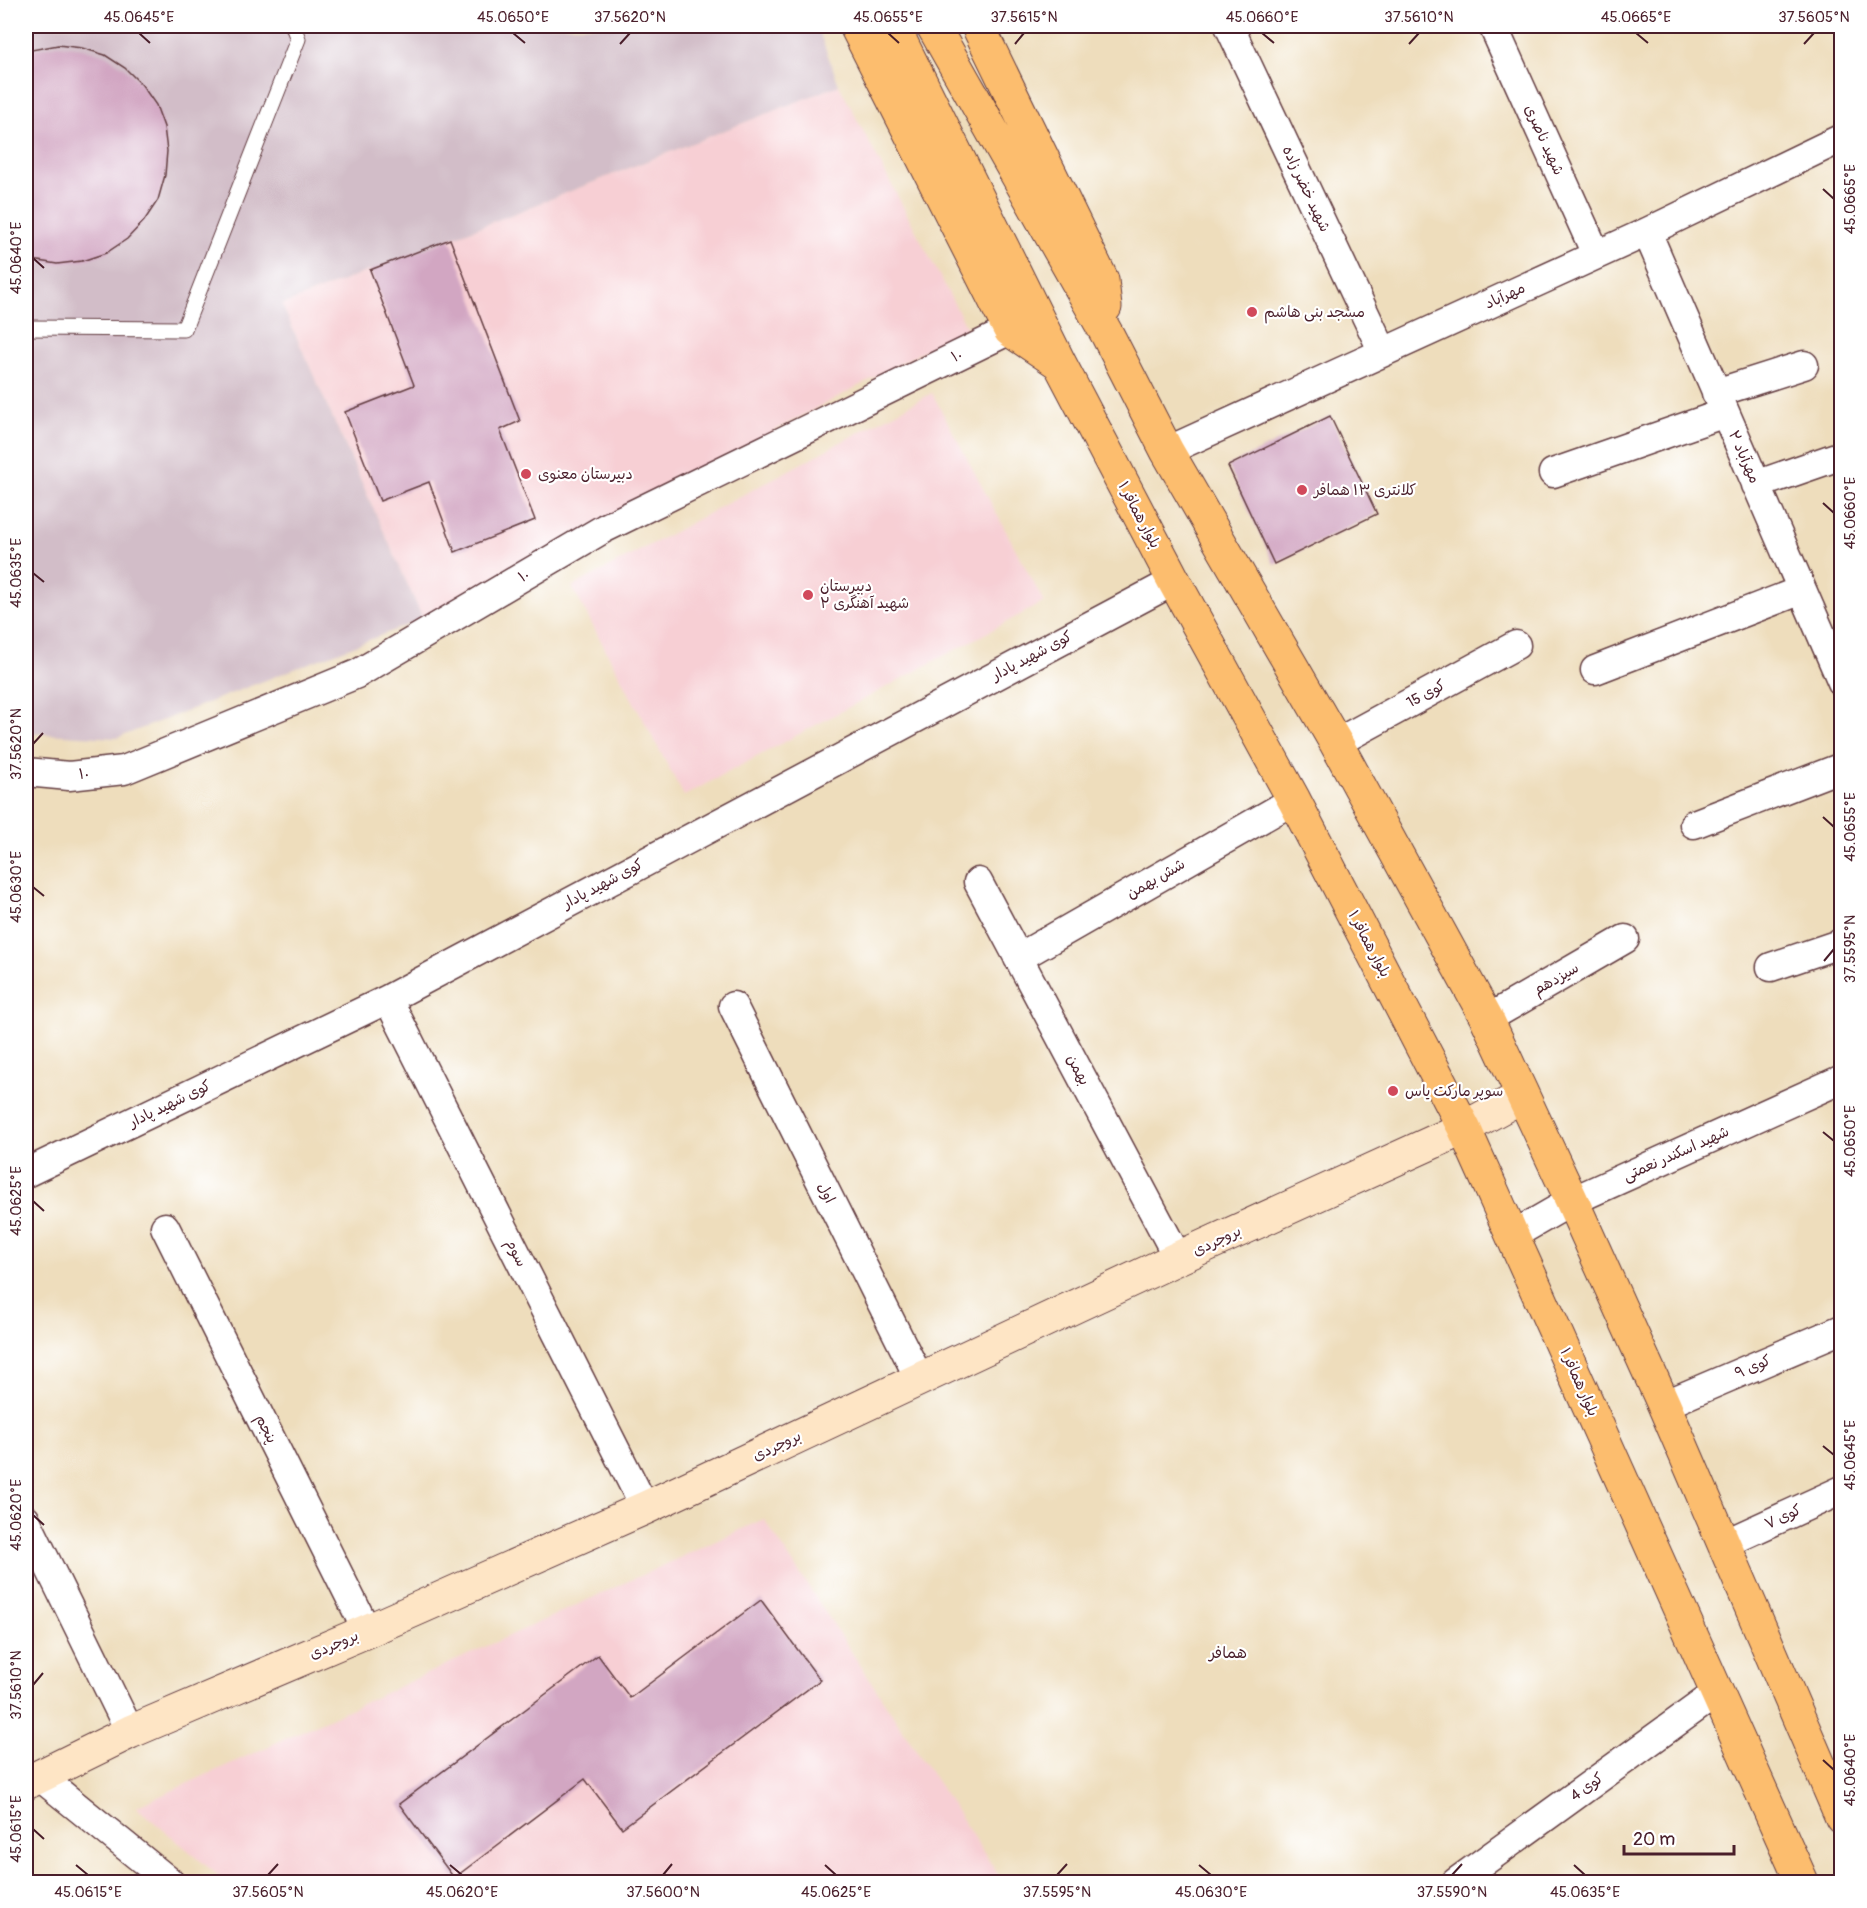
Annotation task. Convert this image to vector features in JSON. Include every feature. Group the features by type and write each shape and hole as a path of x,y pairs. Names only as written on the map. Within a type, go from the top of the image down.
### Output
{"main road":[{"path":"856,26 1010,330 1060,364"},
{"name":"بلوار همافر ۱","path":"893,26 1060,364 1174,581 1294,800 1464,1128 1802,1882"},
{"path":"933,26 1108,336 1167,450 1336,743 1487,1019 1664,1405 1842,1818"},
{"path":"978,26 1101,280 1108,336"}],"street":[{"name":"شهید خضر زاده","path":"1229,26 1383,352"},
{"name":"شهید ناصری","path":"1493,26 1596,254"},
{"name":"مهرآباد","path":"1167,450 1647,232 1842,138"},
{"name":"مهرآباد ۲","path":"1647,232 1842,682"},
{"name":"۱۰","path":"26,772 69,776 123,770 357,675 605,528 1010,330"},
{"path":"1553,473 1721,403 1804,365"},
{"path":"1756,485 1842,455"},
{"name":"کوی شهید پادار","path":"26,1173 388,999 1174,581"},
{"path":"1595,670 1802,590"},
{"name":"کوی 15","path":"1336,743 1516,645"},
{"path":"1694,824 1842,767"},
{"name":"شش بهمن","path":"1018,958 1294,800"},
{"name":"بهمن","path":"978,882 1178,1258"},
{"name":"سیزدهم","path":"1487,1019 1626,939"},
{"path":"1771,967 1842,943"},
{"name":"سوم","path":"388,999 645,1508"},
{"name":"اول","path":"733,1006 920,1380"},
{"name":"شهید اسکندر نعمتی","path":"1513,1235 1572,1201 1842,1079"},
{"name":"بروجردی","path":"32,1780 130,1732 367,1631 645,1508 1178,1258 1464,1128 1522,1096"},
{"name":"پنجم","path":"165,1227 367,1631"},
{"name":"کوی ۹","path":"1664,1405 1842,1329"},
{"name":"کوی ۷","path":"1724,1544 1842,1490"},
{"path":"26,1520 130,1732"},
{"name":"کوی 4","path":"1456,1882 1718,1692"},
{"path":"32,1780 170,1882"}],"lane":[{"path":"26,328 184,329 298,39 292,26"}],"shaded area":[{"path":"26,26 817,26 839,85 282,305 423,619 117,738 26,733"},
{"name":"دبیرستان معنوی","path":"839,85 967,328 423,619 282,305"},
{"name":"دبیرستان شهید آهنگری ۲","path":"932,393 1044,602 684,796 572,587"},
{"path":"764,1519 1003,1882 226,1882 136,1807"}],"building":[{"path":"58,45 82,48 105,55 125,68 142,85 156,105 164,127 167,151 165,175 158,200 144,221 127,239 106,253 82,261 57,264 26,259 26,51"},
{"path":"450,239 520,421 500,430 535,520 455,552 429,482 380,501 345,412 414,385 370,270"},
{"name":"کلانتری ۱۳ همافر","path":"1330,416 1377,514 1274,564 1228,466"},
{"path":"761,1600 820,1680 622,1828 585,1779 454,1878 399,1804 598,1655 630,1698"}],"place":[{"name":"مسجد بنی هاشم","path":"1252,312"},
{"name":"دبیرستان معنوی","path":"526,474"},
{"name":"کلانتری ۱۳ همافر","path":"1302,490"},
{"name":"دبیرستان شهید آهنگری ۲","path":"808,595"},
{"name":"سوپر مارکت یاس","path":"1393,1091"}],"district":[{"name":"همافر","path":"1228,1653"}]}
